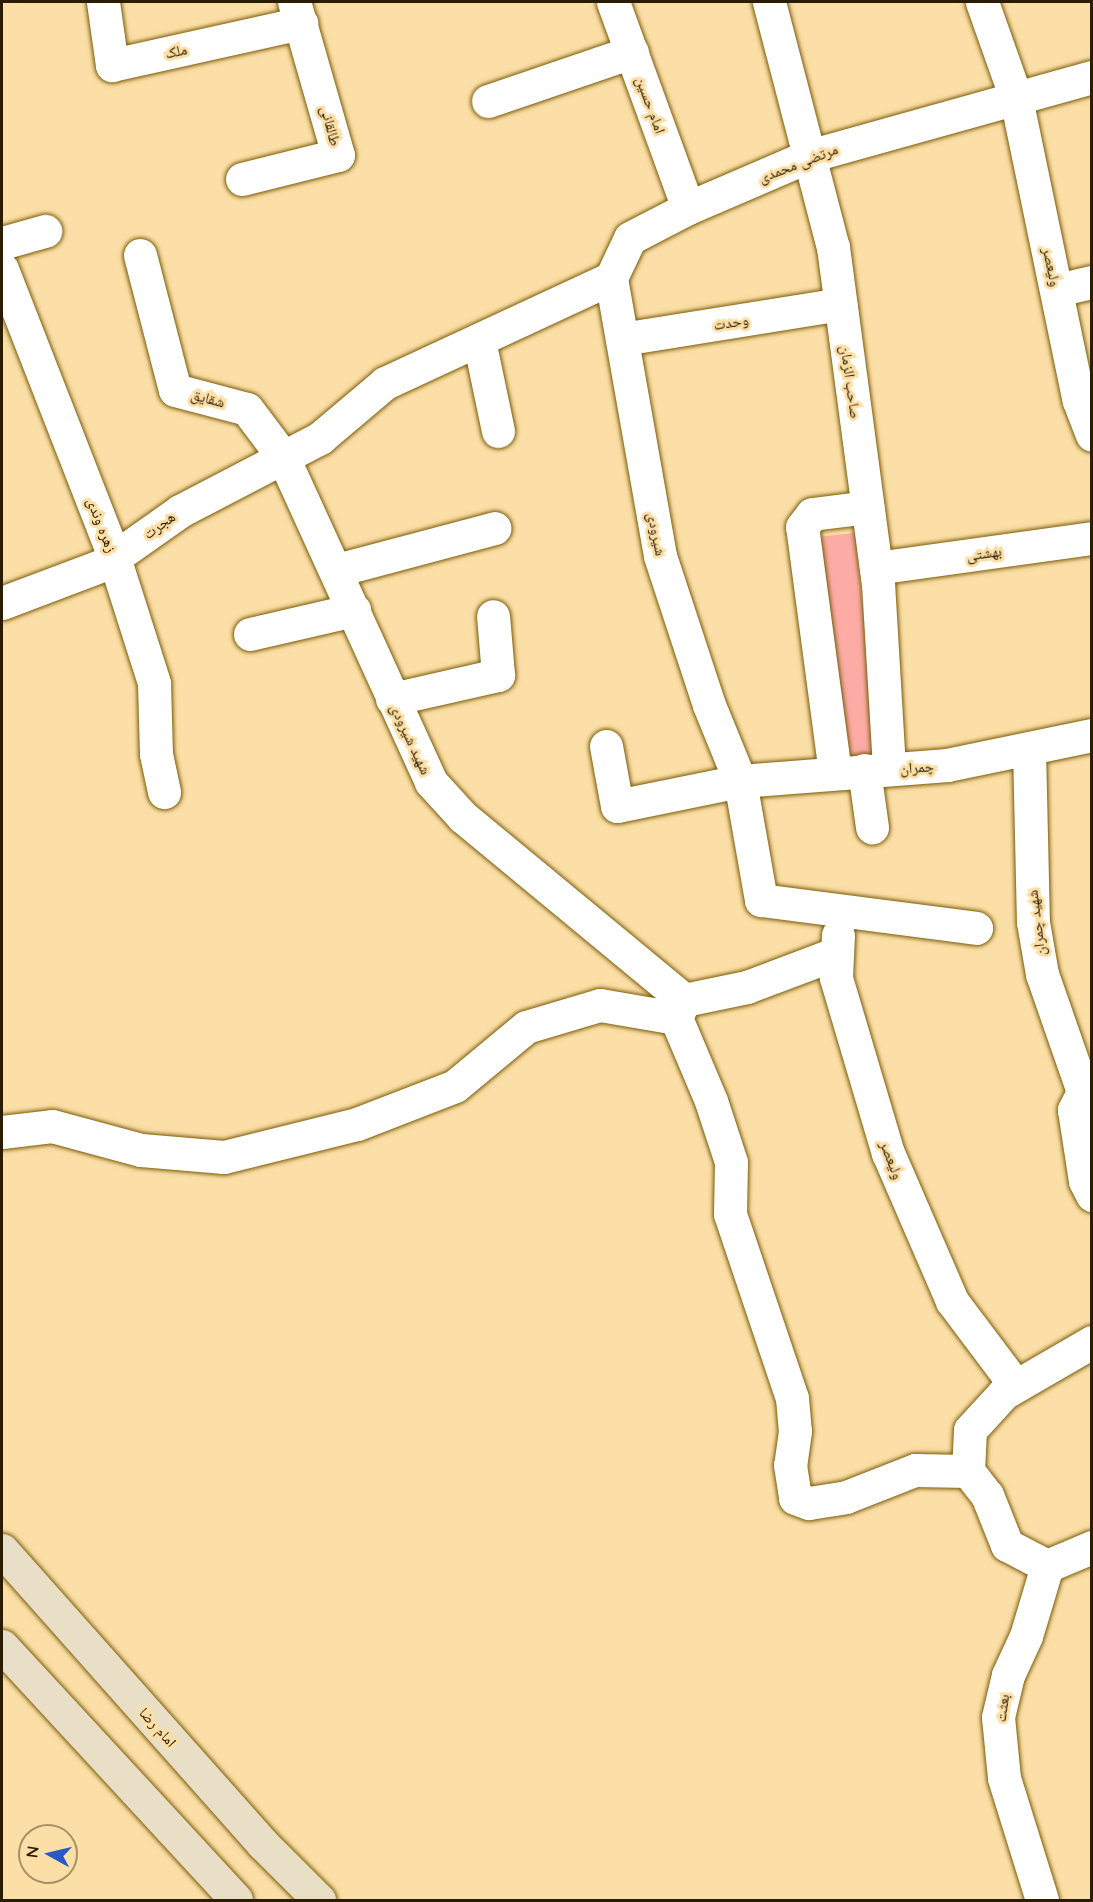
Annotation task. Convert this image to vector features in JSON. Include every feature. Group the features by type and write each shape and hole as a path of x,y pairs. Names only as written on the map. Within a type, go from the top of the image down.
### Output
{"main road":[{"name":"امام رضا","path":"2,1550 262,1843 319,1900"},
{"path":"2,1646 236,1900"}],"street":[{"name":"ملک","path":"103,2 112,65 297,12"},
{"name":"امام حسین","path":"613,2 688,208"},
{"name":"صاحب الزمان","path":"769,2 833,247 876,568 863,771"},
{"name":"ولیعصر","path":"981,2 1016,98 1079,401 1092,435"},
{"name":"طالقانی","path":"242,179 338,155 297,12"},
{"path":"488,101 632,52"},
{"name":"مرتضی محمدی","path":"611,278 630,238 688,208 810,156 1092,78"},
{"path":"2,243 45,231"},
{"name":"شقایق","path":"140,255 175,390 247,409 283,457"},
{"name":"زهره وندی","path":"2,269 115,557 154,682 156,754 164,792"},
{"name":"شیرودی","path":"611,278 660,556 709,705 740,781 761,900 839,910"},
{"name":"هجرت","path":"2,603 115,557 180,511 320,438 385,383 611,278"},
{"path":"1057,291 1092,282"},
{"name":"وحدت","path":"622,339 840,304"},
{"path":"479,340 498,431"},
{"name":"شهید شیرودی","path":"283,457 337,570 392,699 431,782 463,817 680,1009"},
{"path":"868,507 812,514 802,527 863,771 872,827"},
{"path":"337,570 495,528"},
{"name":"بهشتی","path":"876,568 1092,538"},
{"path":"250,634 354,610"},
{"path":"392,699 498,675 493,616"},
{"name":"چمران","path":"606,747 617,806 740,781 947,765 1092,735"},
{"name":"شهید چمران","path":"1029,748 1034,922 1042,974 1087,1092"},
{"path":"839,910 976,928"},
{"name":"ولیعصر","path":"839,910 836,978 848,1029 888,1153 952,1301 1016,1386"},
{"path":"2,1131 52,1126 141,1150 224,1157 357,1124 455,1086 526,1027 600,1005 680,1009 837,953"},
{"path":"680,1009 731,1162 730,1214 792,1398 795,1431 790,1465 795,1498 809,1503 846,1497 915,1470 968,1471"},
{"path":"1087,1092 1074,1110 1084,1181 1092,1195"},
{"path":"1092,1342 1004,1393 970,1430 968,1471 987,1495 1007,1545 1047,1566 1092,1547"},
{"name":"بعثت","path":"1042,1900 1004,1778 998,1717 1008,1675 1026,1636 1047,1566"}],"shaded area":[{"path":"855,533 879,757 843,761 819,537"}]}
